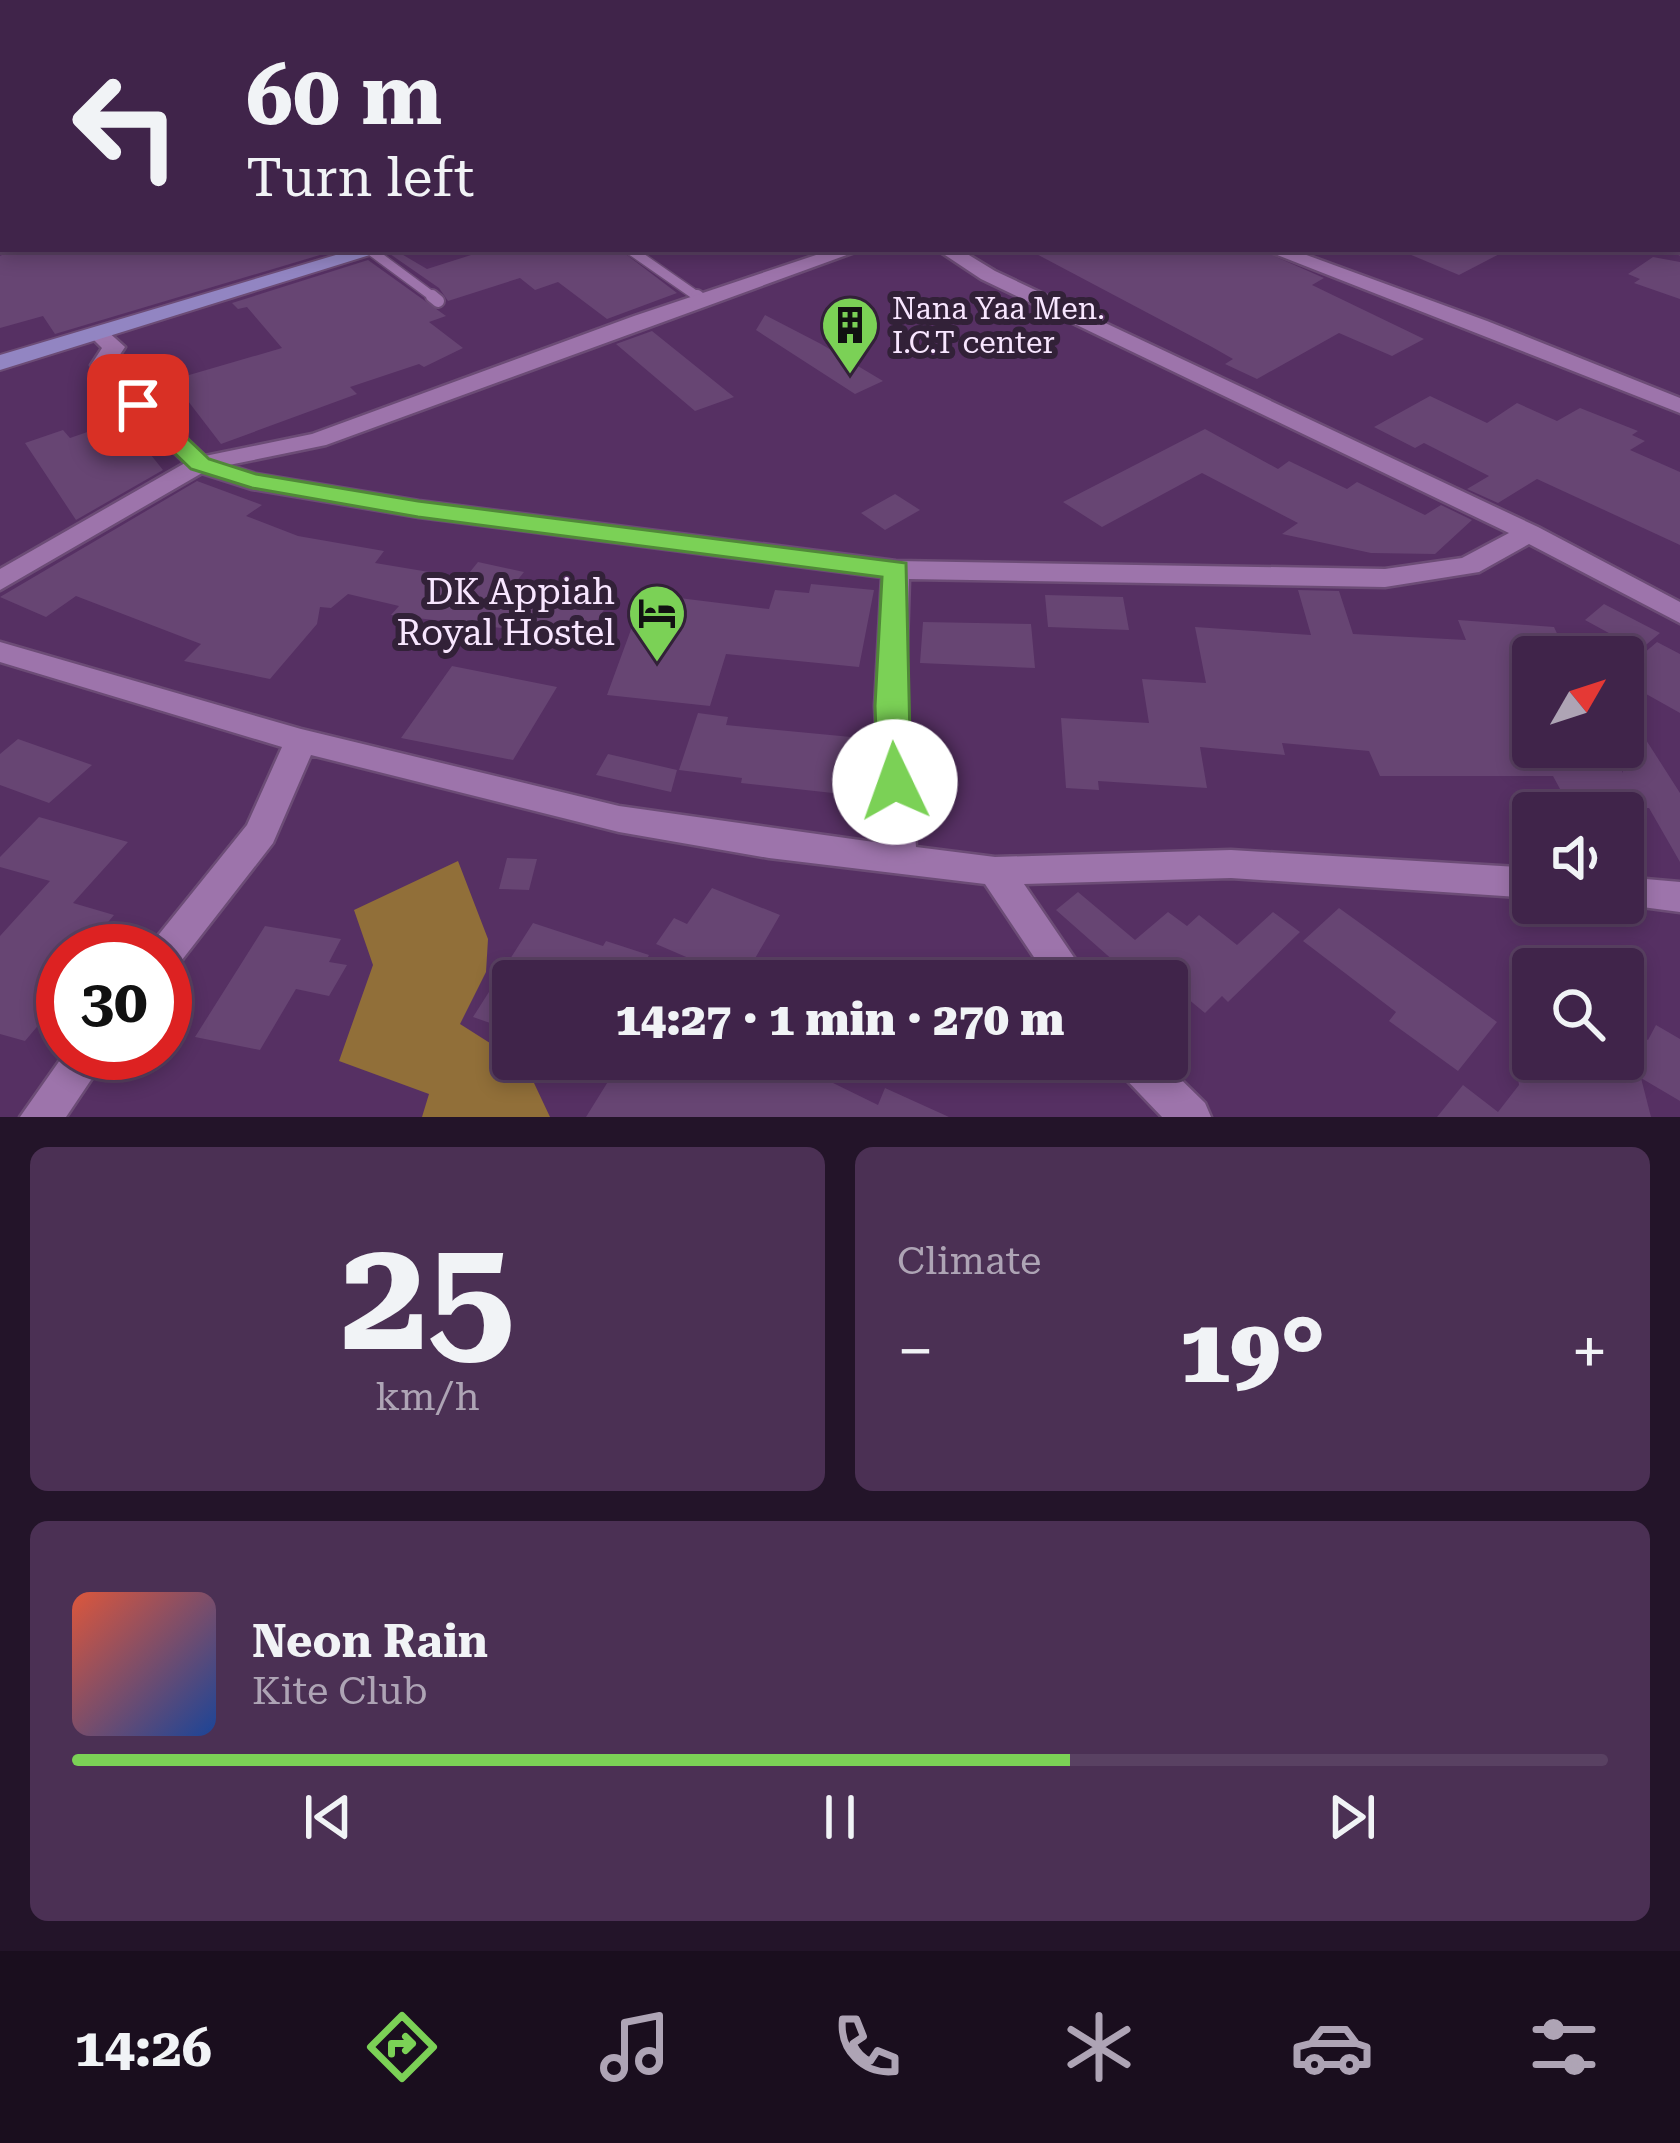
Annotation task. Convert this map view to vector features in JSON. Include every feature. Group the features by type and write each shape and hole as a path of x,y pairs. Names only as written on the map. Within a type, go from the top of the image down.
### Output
{"street":[{"path":"0,363 367,252"},
{"path":"0,581 200,464 318,440 844,252"},
{"path":"951,252 988,275 1529,533 1680,614"},
{"path":"1280,252 1480,325 1680,406"},
{"path":"99,334 114,347 102,365 107,376 200,464 302,491 896,570 1408,576 1469,566 1529,533"},
{"path":"896,570 890,706 899,859"},
{"path":"0,652 301,741 619,819 995,871 1232,865 1512,883"},
{"path":"189,924 261,832 301,741"},
{"path":"995,871 1056,960"},
{"path":"1644,894 1680,897"},
{"path":"41,1117 69,1080"},
{"path":"1154,1080 1190,1117"}],"lane":[{"path":"377,252 438,301"},
{"path":"632,252 702,300"}],"shaded area":[{"path":"458,861 488,939 486,972 460,1024 492,1044 492,1080 533,1080 550,1117 422,1117 429,1094 339,1061 373,965 354,910"}],"building":[{"path":"8,252 330,252 55,334 43,316 0,328 0,256"},
{"path":"398,252 427,269 481,252 623,252 677,293 607,319 558,282 535,290 520,278 448,301 439,288 390,254"},
{"path":"1033,252 1265,252 1324,278 1312,285 1424,339 1392,356 1339,333 1257,379 1225,364 1233,359"},
{"path":"1404,252 1503,252 1459,275"},
{"path":"1653,257 1680,262 1680,299 1634,283 1640,279 1628,274"},
{"path":"368,260 446,316 429,322 463,348 424,367 419,364 350,387 357,394 221,444 188,401 165,408 148,387 282,348 247,307 238,309 232,303"},
{"path":"765,315 883,381 855,394 756,330"},
{"path":"652,331 734,397 695,411 616,344"},
{"path":"1430,396 1487,423 1517,403 1557,421 1580,408 1638,431 1632,435 1645,441 1630,450 1680,472 1680,545 1537,479 1498,503 1467,489 1489,476 1424,443 1415,448 1374,427"},
{"path":"96,429 116,455 143,445 163,470 76,520 25,443 63,430 70,438"},
{"path":"1205,429 1278,469 1289,461 1347,489 1357,482 1425,515 1441,505 1472,520 1435,554 1371,553 1282,534 1298,523 1202,473 1102,527 1063,502"},
{"path":"197,481 262,505 246,516 298,536 384,551 375,563 465,578 478,562 524,572 504,597 605,608 587,638 391,615 399,606 348,594 331,608 320,607 317,624 270,679 184,661 201,644 76,596 46,617 0,597"},
{"path":"895,494 920,510 885,530 861,513"},
{"path":"811,584 874,590 859,667 726,654 710,706 607,695 640,605 661,607 671,597 769,609 775,590 809,593"},
{"path":"1298,590 1339,591 1353,634 1466,640 1458,620 1554,627 1558,636 1512,636 1512,768 1621,768 1623,773 1623,768 1644,768 1644,737 1680,793 1680,862 1649,808 1644,808 1644,792 1560,789 1553,776 1380,776 1369,751 1282,743 1285,755 1200,747 1207,788 1098,781 1099,790 1066,788 1061,718 1149,723 1142,679 1206,683 1195,627 1311,635"},
{"path":"1045,595 1123,597 1129,630 1048,627"},
{"path":"1604,604 1660,633 1644,647 1644,636 1614,636 1585,620"},
{"path":"923,622 1031,624 1035,668 920,663"},
{"path":"1657,642 1680,654 1680,713 1644,693 1644,653"},
{"path":"452,666 557,687 513,760 401,738"},
{"path":"698,713 728,717 726,725 851,737 842,794 741,783 742,778 679,770"},
{"path":"18,739 92,765 49,803 0,785 0,754"},
{"path":"608,754 677,770 671,792 596,775"},
{"path":"39,817 128,842 73,903 114,915 106,924 36,924 36,1028 25,1041 0,1034 0,936 50,881 0,867 0,857"},
{"path":"507,858 537,859 529,890 499,889"},
{"path":"712,888 780,915 754,960 693,960 656,944 674,918 687,924"},
{"path":"1078,892 1135,940 1168,912 1187,926 1199,915 1237,945 1273,912 1300,932 1228,1002 1222,996 1205,1013 1188,999 1188,960 1113,960 1056,910"},
{"path":"1339,908 1497,1022 1458,1071 1389,1021 1396,1012 1303,941"},
{"path":"533,923 649,955 646,960 509,960"},
{"path":"265,926 341,939 329,962 347,965 329,996 296,989 260,1050 195,1037"},
{"path":"492,987 492,1024 473,1017"},
{"path":"1656,1025 1680,1039 1680,1101 1644,1080 1644,1038 1648,1040"},
{"path":"609,1080 827,1080 878,1105 885,1088 949,1117 586,1117"},
{"path":"1518,1080 1642,1080 1651,1117 1437,1117 1463,1085 1498,1112"}],"place":[{"name":"Nana Yaa Men. I.C.T center","path":"850,376"},
{"name":"DK Appiah Royal Hostel","path":"657,664"}],"route":[{"path":"138,405 200,464 252,481 418,509 896,570 890,706 895,782"}]}
